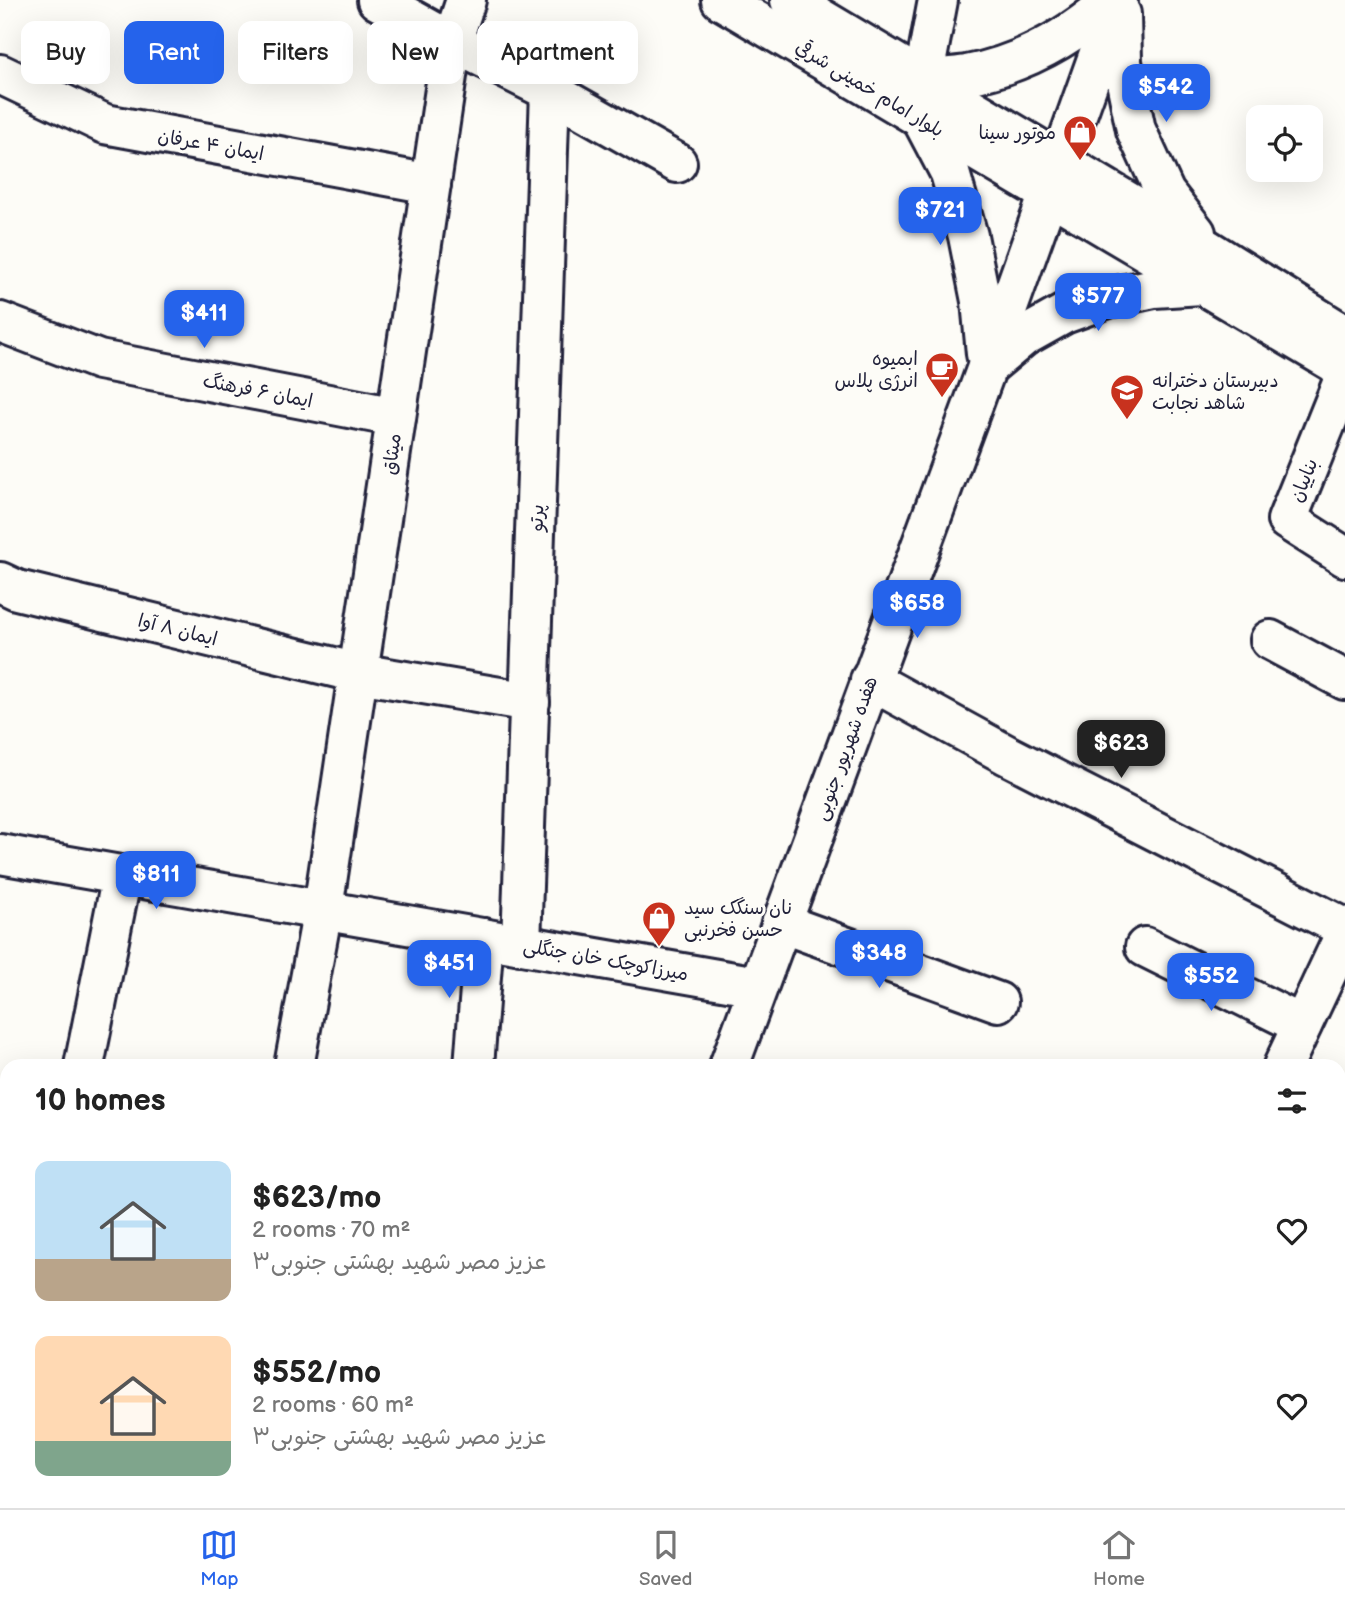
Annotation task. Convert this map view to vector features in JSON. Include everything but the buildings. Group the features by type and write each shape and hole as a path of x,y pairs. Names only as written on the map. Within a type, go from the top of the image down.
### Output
{"street":[{"path":"377,0 414,21"},
{"name":"میثاق","path":"459,21 466,0"},
{"name":"بلوار امام خمینی شرقي","path":"721,0 921,118 1054,178 1205,267 1345,335"},
{"name":"بلوار امام خمینی شرقي","path":"790,0 923,80 1054,178"},
{"path":"938,0 923,80 968,74 1011,63 1051,45 1088,22 1112,0"},
{"path":"987,367 1023,337 1064,314 1108,298 1154,288 1205,267 1165,193 1136,130 1122,62 1120,0"},
{"name":"هفده شهریور جنوبی","path":"731,1059 1120,0"},
{"path":"463,48 550,91 677,163"},
{"name":"ایمان ۴ عرفان","path":"0,74 105,124 431,184"},
{"name":"میثاق","path":"295,1059 323,909 446,84"},
{"name":"پرتو","path":"521,945 550,91"},
{"path":"921,118 950,173 968,236 981,301 987,367"},
{"name":"بلوار امام خمینی شرقي","path":"1205,267 1345,369"},
{"name":"ایمان ۶ فرهنگ","path":"0,322 99,360 396,417"},
{"name":"بناییان","path":"1345,376 1287,520 1345,557"},
{"name":"ایمان ۸ آوا","path":"0,582 17,590 358,673 530,702"},
{"path":"1270,640 1345,680"},
{"path":"870,680 1007,755 1345,928"},
{"name":"میرزاکوچک خان جنگلی","path":"0,854 757,986"},
{"path":"85,1059 122,875"},
{"path":"781,923 998,1002"},
{"path":"1286,1059 1345,934"},
{"path":"475,1059 484,938"},
{"path":"1145,947 1302,1025"}],"place":[{"name":"موتور سینا","path":"1080,162"},
{"name":"ابمیوه انرژی پلاس","path":"942,399"},
{"name":"دبیرستان دخترانه شاهد نجابت","path":"1127,421"},
{"name":"نان سنگک سید حسن فخرنبی","path":"659,948"}]}
